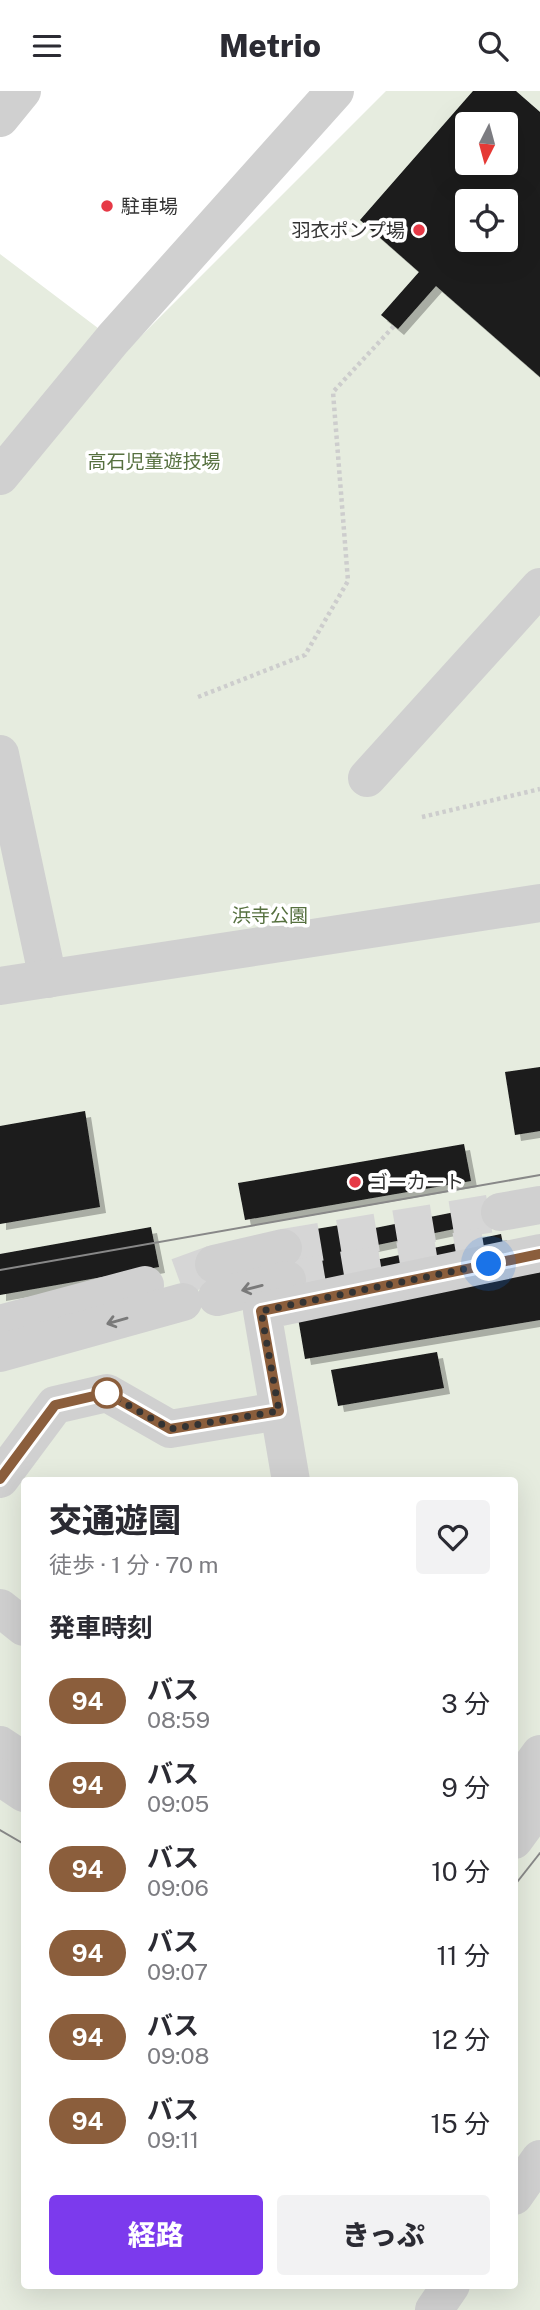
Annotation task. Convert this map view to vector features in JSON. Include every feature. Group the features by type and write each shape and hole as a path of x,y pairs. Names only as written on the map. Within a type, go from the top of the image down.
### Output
{"street":[{"path":"0,118 22,91"},
{"path":"0,476 113,339 335,91"},
{"path":"367,778 540,587"},
{"path":"0,754 48,979"},
{"path":"0,986 540,903"},
{"path":"540,1205 502,1228 540,1235"},
{"path":"290,1477 261,1311 540,1254"},
{"path":"0,1324 198,1285 285,1264"},
{"path":"0,1353 198,1285"},
{"path":"0,1479 55,1405 107,1393 170,1429 279,1411"},
{"path":"0,1608 21,1625"},
{"path":"0,1745 21,1759"},
{"path":"518,1784 540,1754"},
{"path":"0,1777 21,1791"},
{"path":"518,1834 540,1804"},
{"path":"518,2190 540,2159"},
{"path":"434,2310 448,2289"}],"path":[{"path":"198,697 305,655 348,581 333,392 394,325"},
{"path":"422,817 540,789"}],"green space":[{"name":"浜寺公園","path":"386,91 540,91 540,2310 0,2310 0,254 127,350"}],"building":[{"name":"羽衣ポンプ場","path":"473,91 516,91 540,112 540,377 436,286 398,329 381,315 419,272 360,220"},
{"path":"540,1067 540,1131 515,1135 505,1072"},
{"path":"85,1111 100,1207 0,1224 0,1126"},
{"name":"ゴーカート","path":"464,1144 471,1181 245,1220 238,1183"},
{"path":"500,1203 502,1219 363,1248 366,1262 501,1234 503,1244 288,1294 280,1235 358,1222 360,1231"},
{"path":"151,1227 159,1267 0,1295 0,1254"},
{"path":"540,1272 540,1320 305,1359 297,1312"},
{"path":"437,1352 444,1388 338,1406 331,1370"}],"tunnel":[{"path":"283,1248 500,1212"},
{"path":"287,1280 484,1247"},
{"path":"178,1277 214,1264"}],"tram line":[{"path":"0,1270 540,1175"},
{"path":"0,1830 21,1842"},
{"path":"518,1881 540,1853"}],"bus line":[{"name":"94","path":"0,1479 55,1405 107,1393 170,1429 279,1411 261,1311 540,1254"}],"place":[{"name":"駐車場","path":"107,206"},
{"name":"羽衣ポンプ場","path":"419,230"},
{"name":"ゴーカート","path":"355,1182"}],"route":[{"path":"107,1393 170,1429 279,1411 261,1311 489,1264"}],"park label":[{"name":"高石児童遊技場","path":"154,461"}]}
